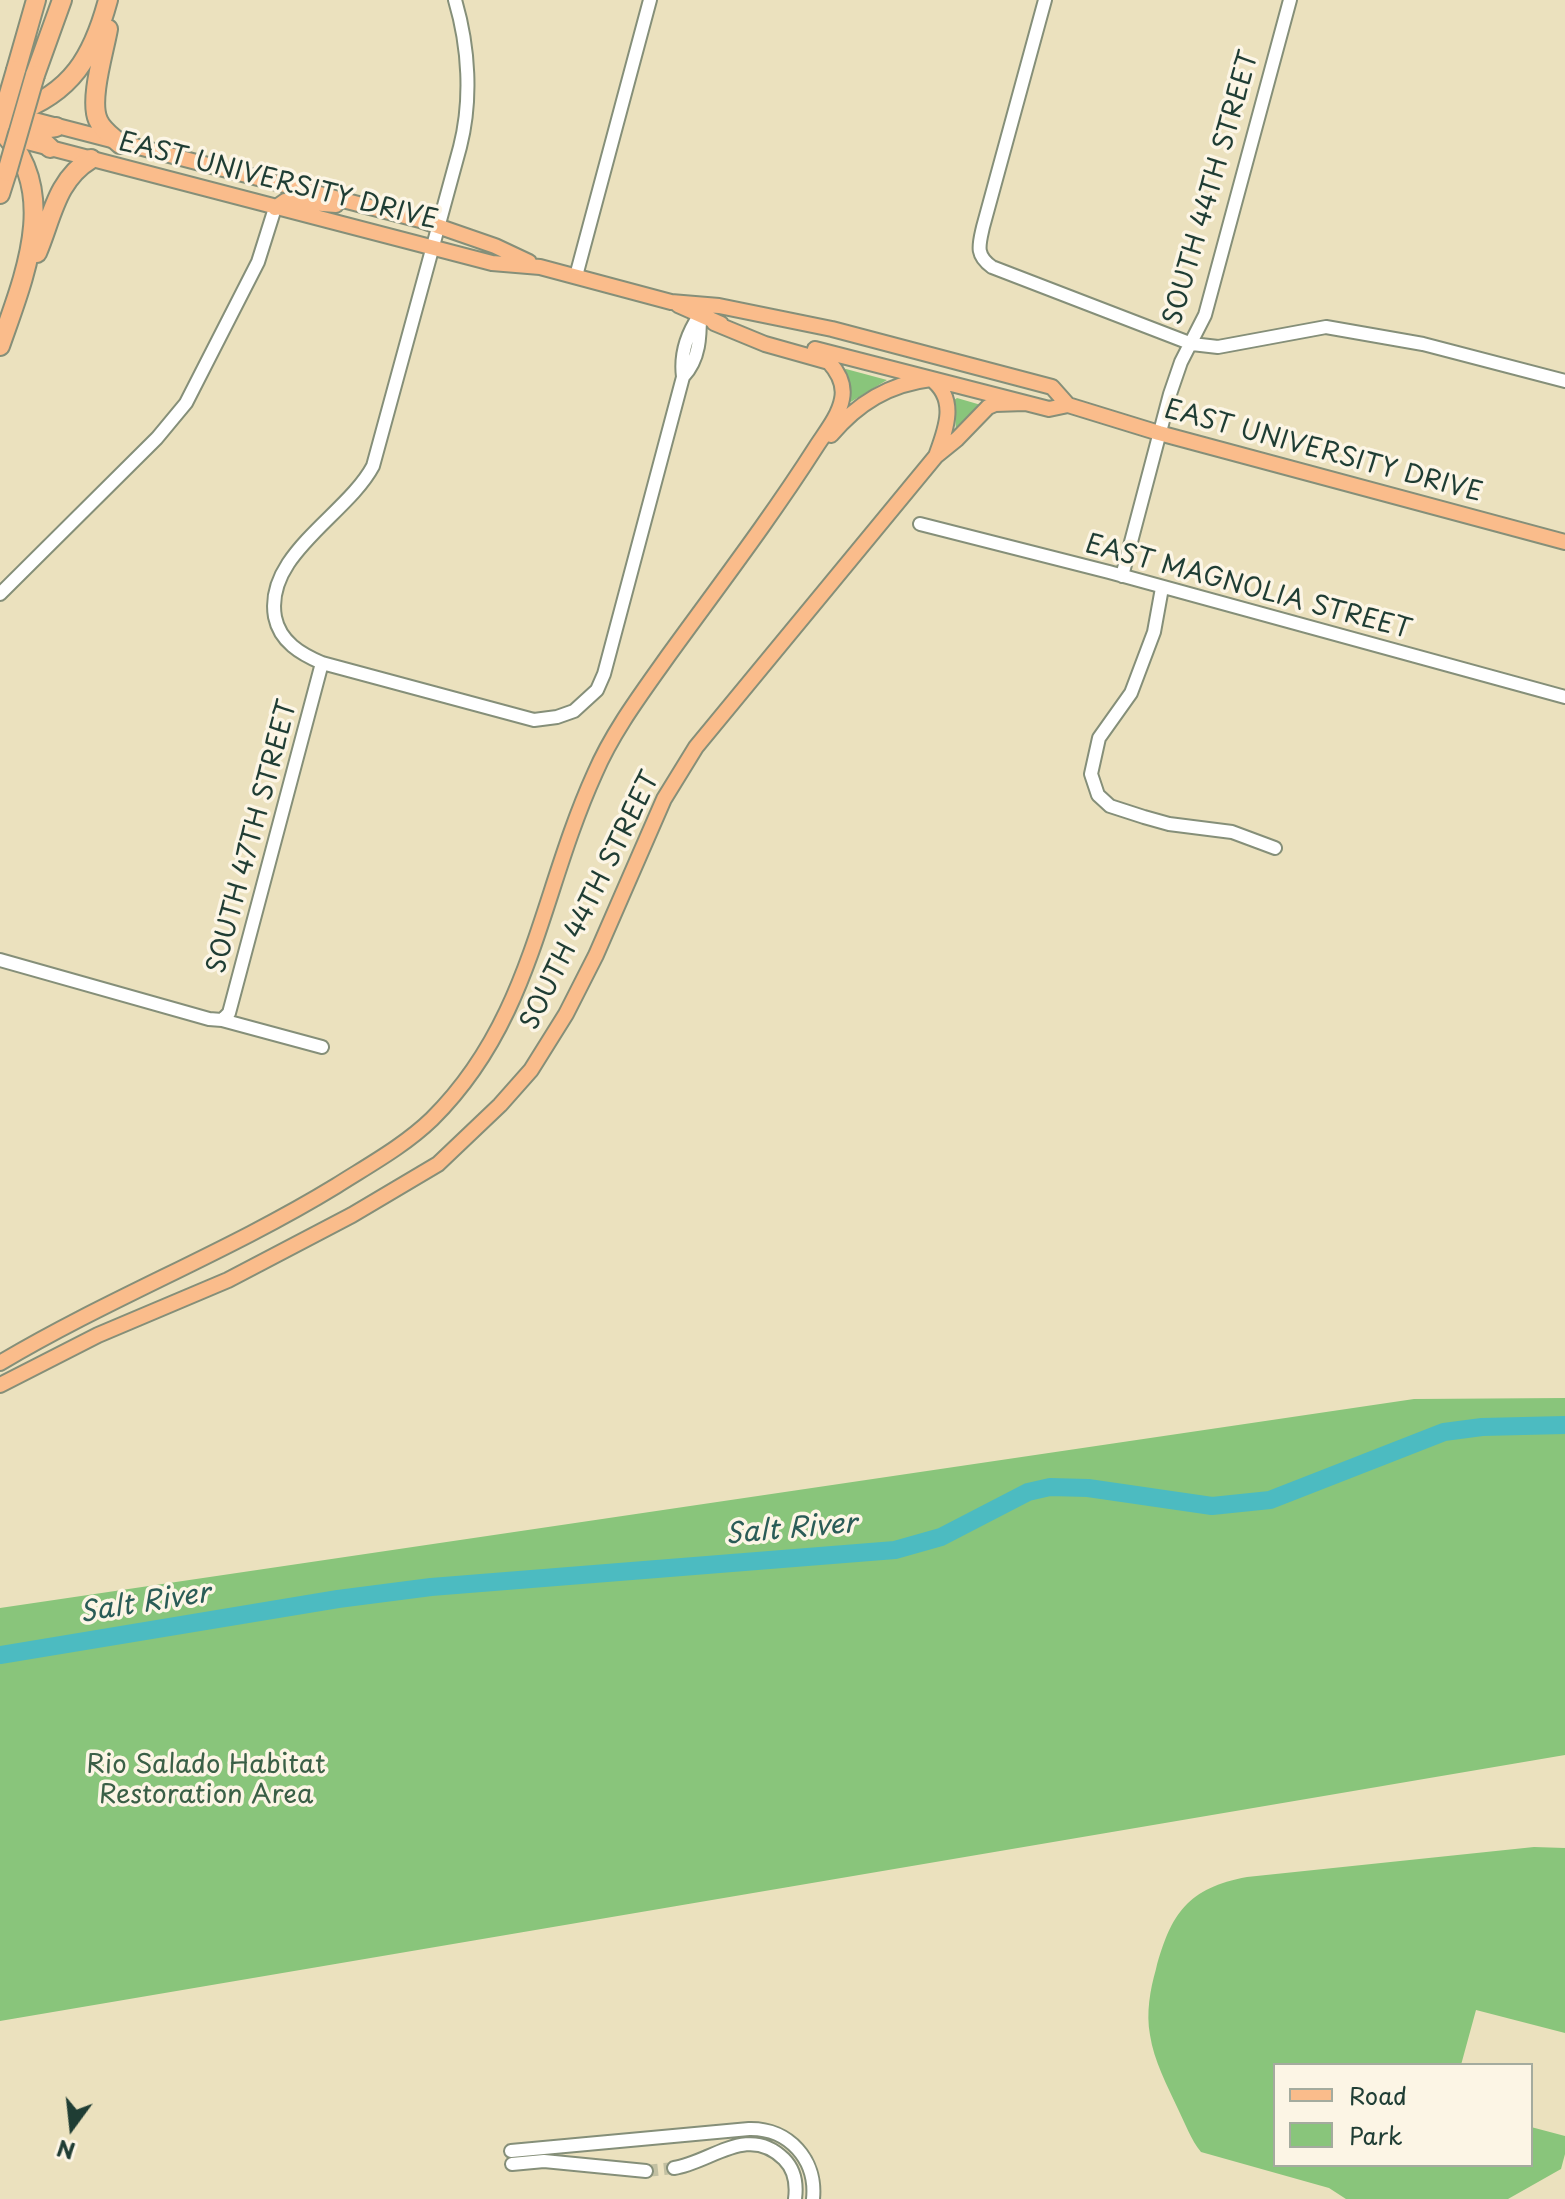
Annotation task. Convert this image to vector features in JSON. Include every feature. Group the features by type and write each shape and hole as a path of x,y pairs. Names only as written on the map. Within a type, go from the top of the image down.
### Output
{"highway":[{"path":"2,126 36,0"},
{"path":"0,194 60,0"},
{"path":"2,126 73,77 91,51 110,0"},
{"path":"110,0 95,108 99,123 120,144"},
{"path":"0,99 2,126 25,160 34,197 33,227 16,299 0,346"},
{"path":"2,126 32,131 56,127"},
{"path":"32,131 50,148"},
{"path":"16,299 61,189 73,172 91,159"}],"main road":[{"name":"EAST UNIVERSITY DRIVE","path":"2,126 56,127 369,206 437,225 495,246 540,267"},
{"name":"EAST UNIVERSITY DRIVE","path":"2,126 50,148 492,263 540,267 700,310 832,329 1052,387 1068,405"},
{"path":"275,208 285,201 369,206"},
{"name":"EAST UNIVERSITY DRIVE","path":"700,310 714,323 1049,409 1068,405 1159,433 1565,542"},
{"path":"714,323 765,344 822,359 835,368 842,386 842,401 800,472"},
{"path":"931,379 937,357"},
{"path":"800,472 838,427 872,397 907,383 931,379"},
{"path":"931,379 945,395 948,415 936,456"},
{"path":"936,456 988,407 1025,403"},
{"name":"SOUTH 44TH STREET","path":"0,1385 98,1335 228,1280 352,1215 438,1164 500,1105 531,1070 566,1014 596,955 664,799 696,747 936,456"},
{"name":"SOUTH 44TH STREET","path":"0,1363 49,1333 298,1209 401,1146 432,1119 458,1090 497,1035 521,984 594,773 605,752 640,695 800,472"}],"street":[{"path":"455,0 468,65 464,129 373,466 363,485 295,555 277,584 274,606 276,623 285,640 301,654 322,663 534,720 574,711 597,690 604,674 683,377 693,367 701,334 700,310"},
{"path":"576,276 650,0"},
{"path":"1045,0 978,251 982,260 992,267 1192,344 1218,347 1326,327 1423,344 1565,381"},
{"name":"SOUTH 44TH STREET","path":"1122,576 1177,372 1205,315 1290,0"},
{"path":"0,594 157,438 186,403 258,262 275,208"},
{"name":"EAST MAGNOLIA STREET","path":"920,524 1565,697"},
{"path":"1162,588 1154,632 1131,693 1099,738 1091,774 1098,795 1110,806 1156,820 1232,832 1275,848"},
{"name":"SOUTH 47TH STREET","path":"222,1020 229,1013 322,663"},
{"path":"0,960 209,1019 322,1047"},
{"path":"646,2171 512,2157 749,2129 764,2130 788,2139 801,2153 810,2169 813,2199"},
{"path":"674,2168 690,2165 725,2148 765,2147 782,2157 791,2167 796,2187 795,2199"}],"green space":[{"path":"843,370 887,380 849,403 850,390"},
{"path":"957,398 981,405 956,431 954,400"},
{"name":"Rio Salado Habitat Restoration Area","path":"1565,1398 1565,1755 0,2021 0,1608 1414,1399"},
{"path":"1534,1847 1565,1848 1565,2033 1476,2010 1462,2063 1273,2063 1273,2167 1533,2167 1533,2128 1565,2136 1561,2169 1508,2199 1346,2199 1329,2188 1201,2152 1161,2073 1152,2045 1150,1993 1168,1933 1185,1906 1210,1888 1247,1877"}],"waterway":[{"name":"Salt River","path":"0,1655 338,1599 431,1587 895,1550 941,1537 1028,1492 1050,1487 1088,1488 1212,1506 1270,1500 1444,1432 1482,1427 1565,1425"}],"tunnel":[{"path":"646,2171 674,2168"}]}
